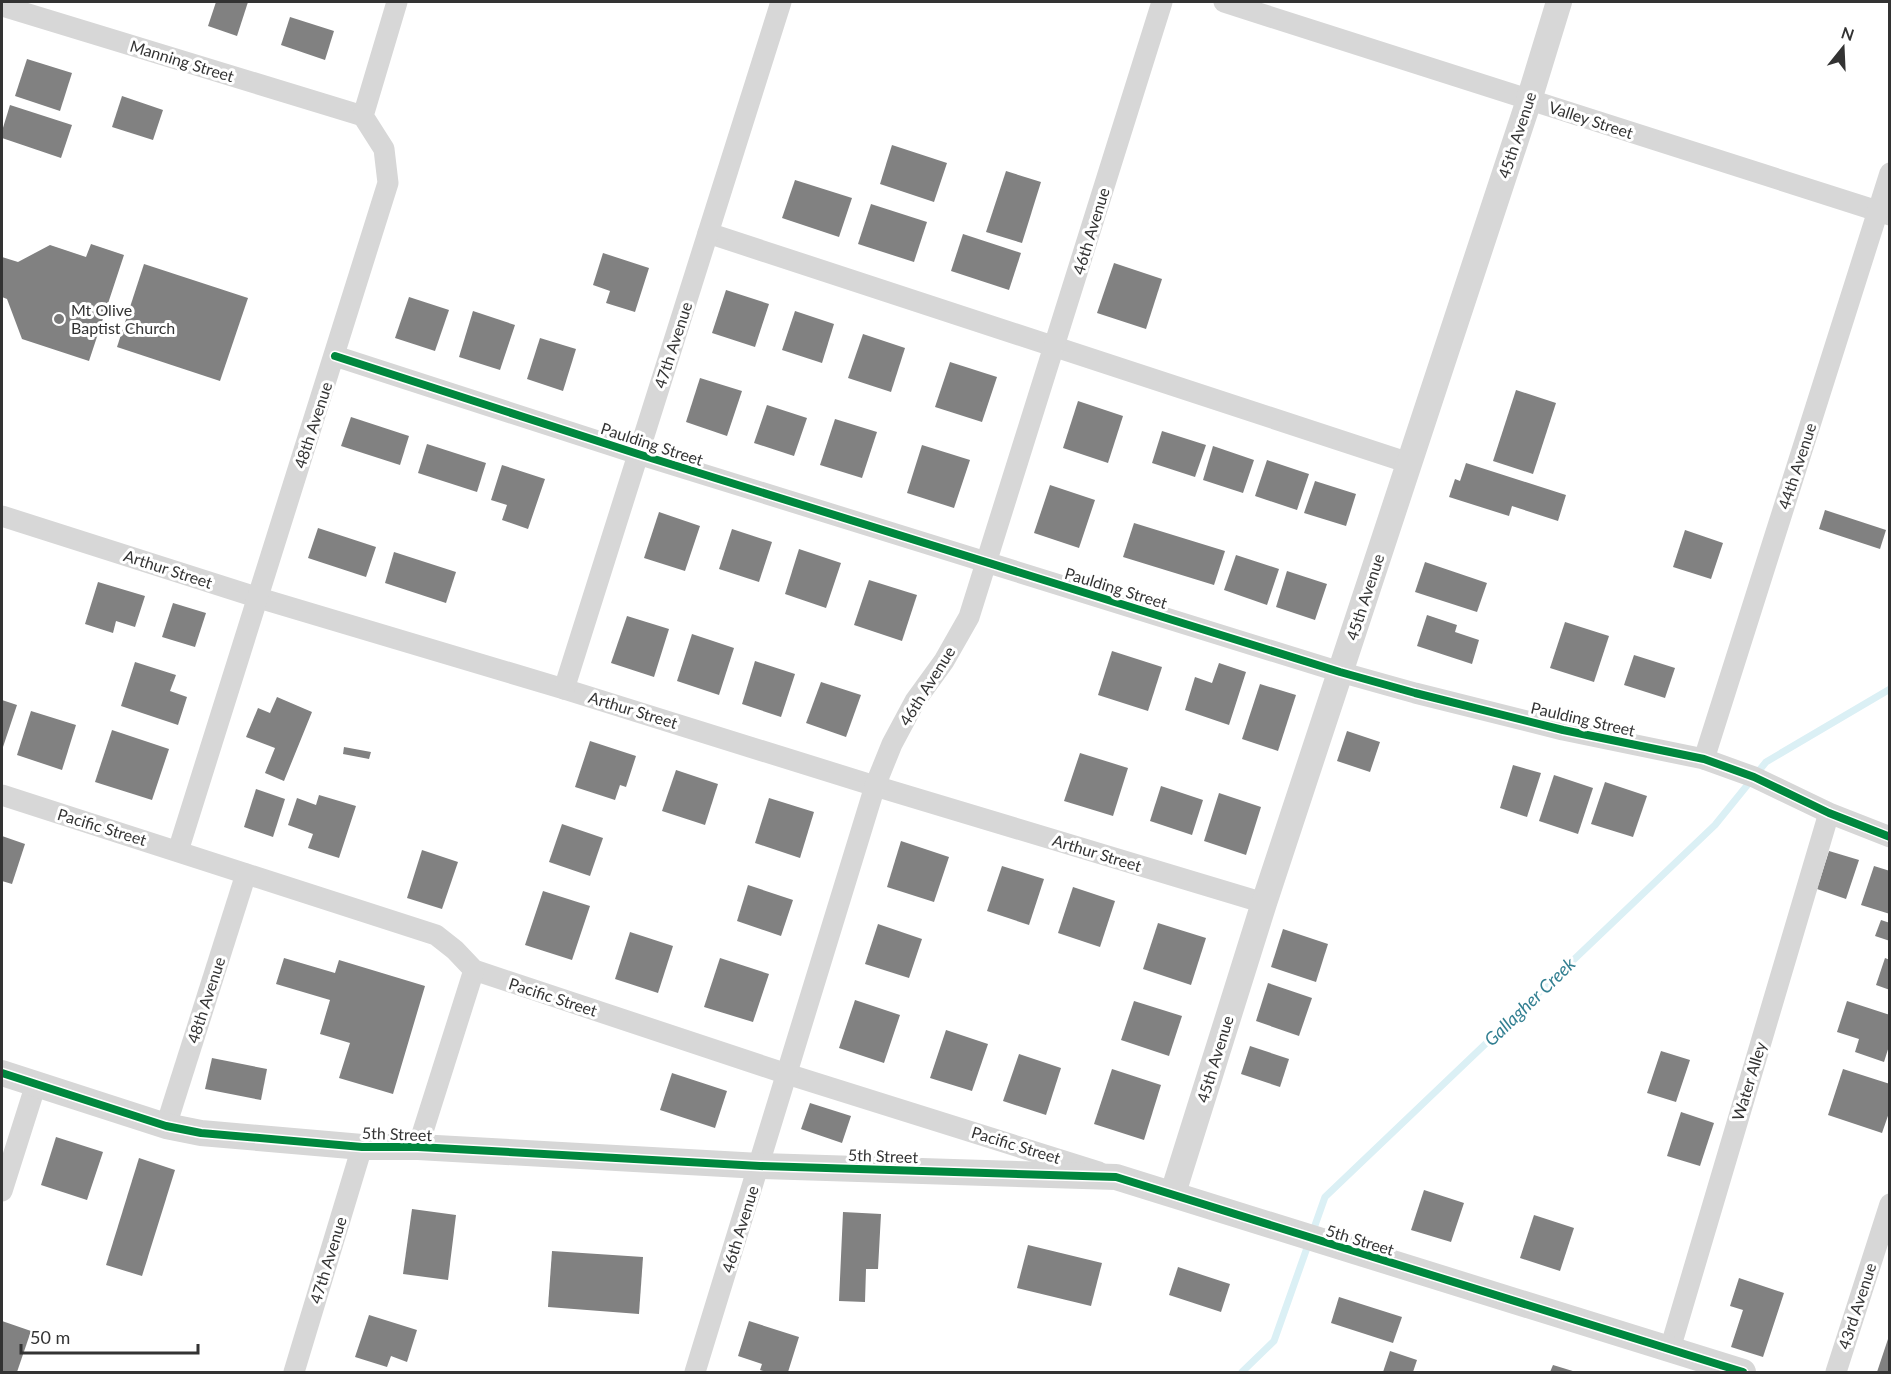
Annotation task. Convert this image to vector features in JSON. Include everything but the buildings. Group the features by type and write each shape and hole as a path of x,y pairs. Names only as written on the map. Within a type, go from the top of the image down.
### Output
{"street":[{"path":"363,116 397,2"},
{"name":"47th Avenue","path":"564,689 781,2"},
{"name":"46th Avenue","path":"695,1372 875,786 892,744 915,701 944,661 969,617 1162,2"},
{"name":"Valley Street","path":"1224,2 1883,213"},
{"name":"45th Avenue","path":"1173,1193 1264,903 1529,100 1559,2"},
{"name":"Manning Street","path":"2,6 363,116"},
{"name":"48th Avenue","path":"178,851 388,183 384,149 363,116"},
{"name":"44th Avenue","path":"1704,759 1883,213 1890,173"},
{"path":"708,233 1409,464"},
{"name":"Paulding Street","path":"335,356 638,454 1341,672 1563,730 1704,759 1783,790 1829,813 1890,837"},
{"name":"Arthur Street","path":"2,516 259,598 1264,903"},
{"name":"Pacific Street","path":"2,795 436,935 455,950 474,970 787,1074 1116,1177"},
{"name":"Water Alley","path":"1670,1349 1829,813"},
{"name":"48th Avenue","path":"166,1126 246,874"},
{"path":"418,1148 474,970"},
{"name":"5th Street","path":"2,1073 166,1126 201,1133 362,1147 760,1166 1116,1177 1743,1372"},
{"path":"2,1191 36,1084"},
{"name":"47th Avenue","path":"294,1372 362,1147"},
{"name":"43rd Avenue","path":"1836,1372 1889,1208"}],"waterway":[{"name":"Gallagher Creek","path":"1242,1372 1274,1341 1325,1197 1715,825 1766,762 1890,689"}],"cycle path":[{"path":"335,356 638,454 1340,672 1563,730 1704,759 1754,777 1829,813 1890,837"},
{"path":"2,1073 166,1126 201,1133 362,1147 418,1147 760,1166 1116,1177 1743,1372"}],"place":[{"name":"Mt Olive Baptist Church","path":"59,319"}]}
